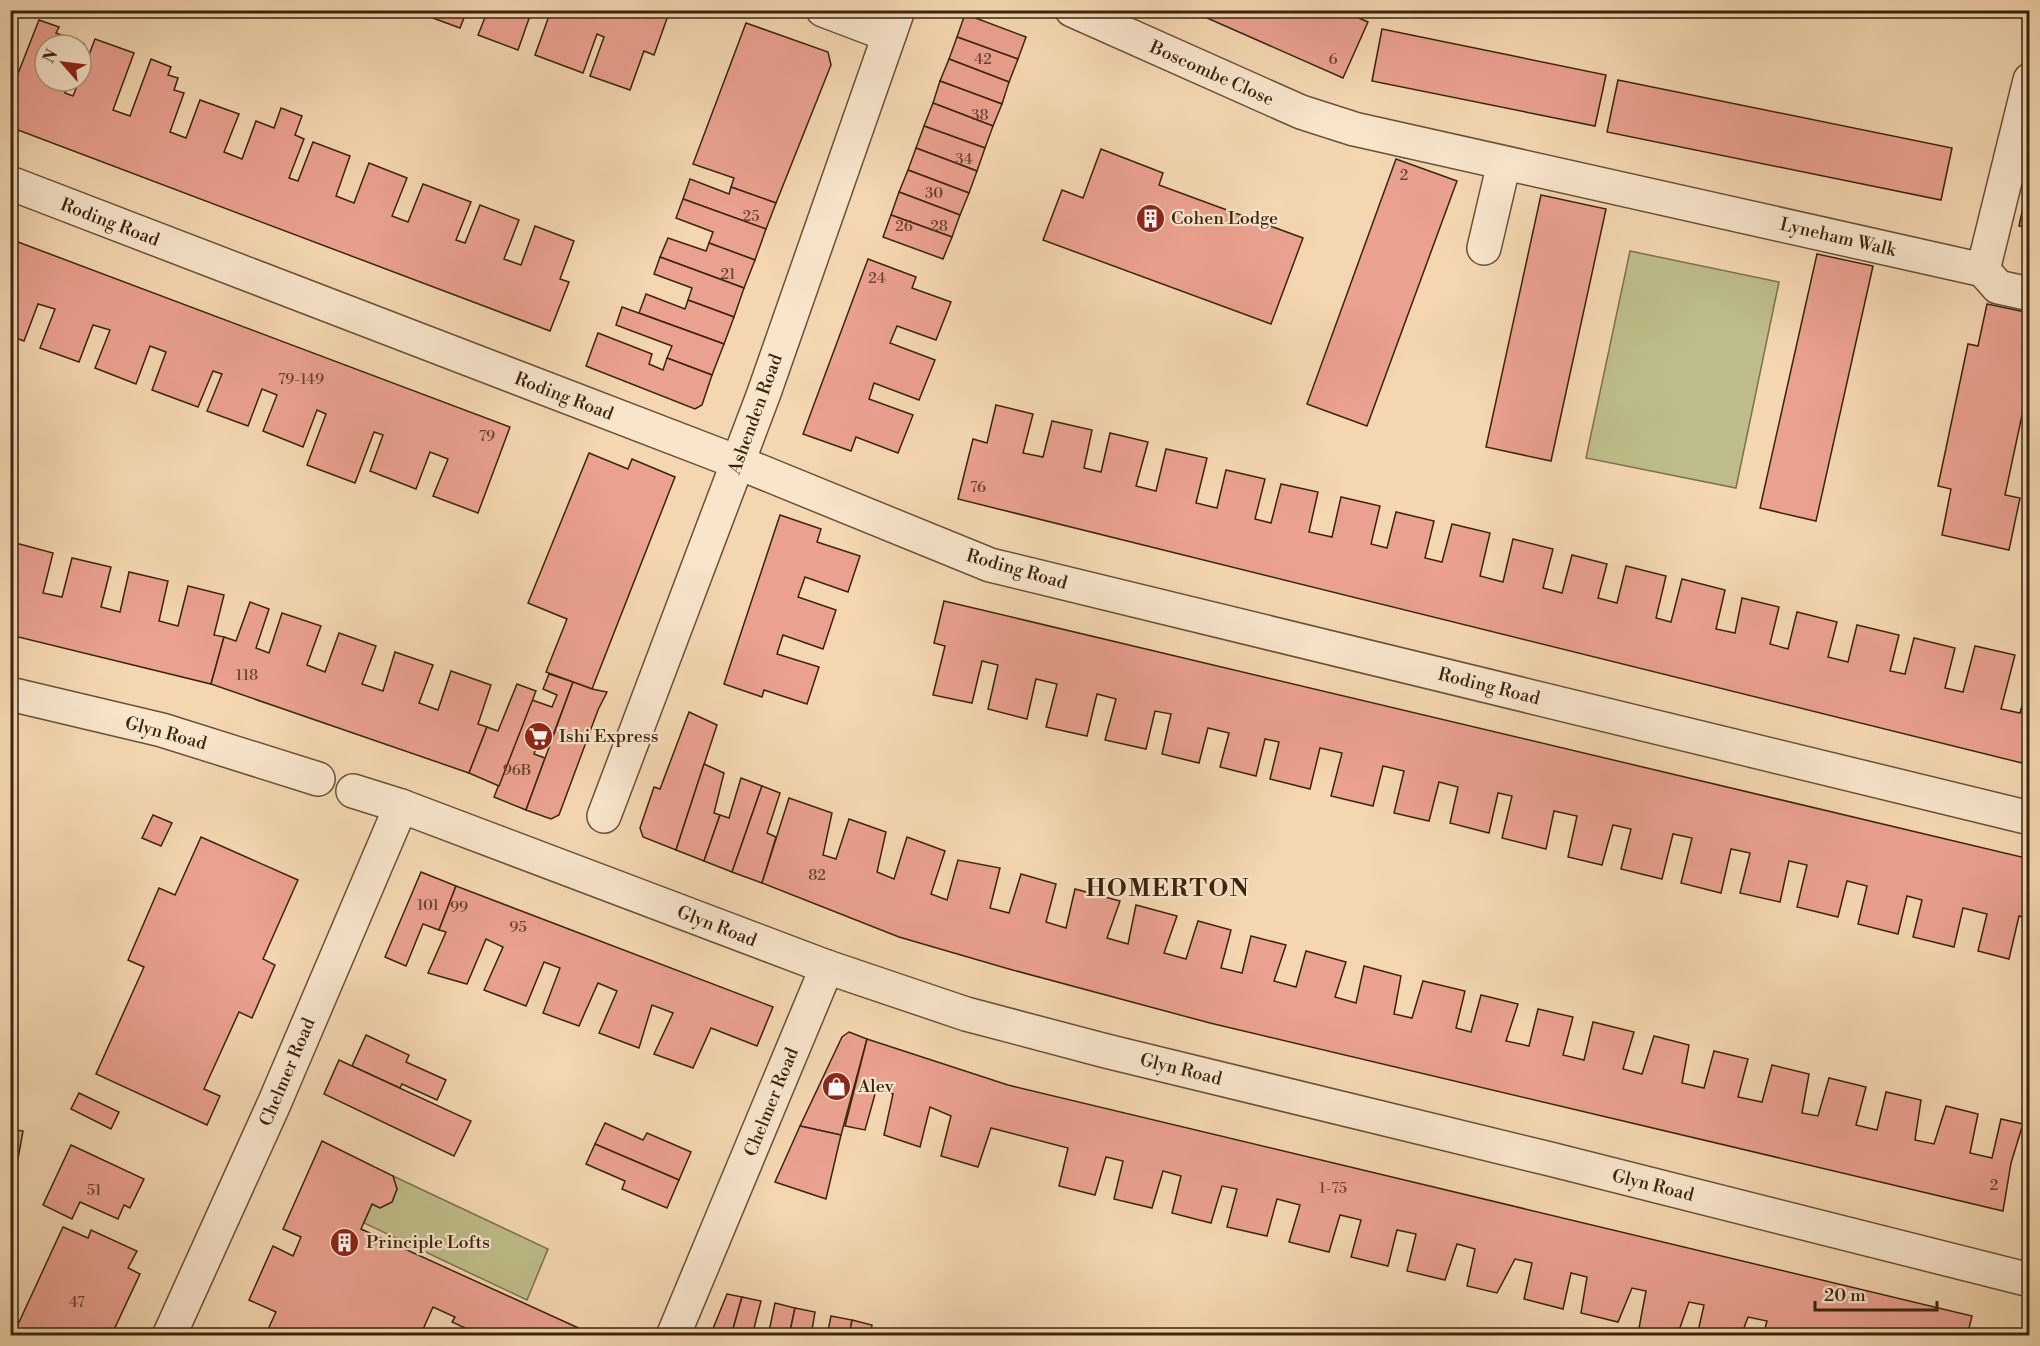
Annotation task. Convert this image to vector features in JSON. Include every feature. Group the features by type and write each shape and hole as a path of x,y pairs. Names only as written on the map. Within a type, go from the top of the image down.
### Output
{"street":[{"path":"823,10 894,23"},
{"name":"Boscombe Close","path":"1072,10 1301,112 1354,129"},
{"name":"Ashenden Road","path":"604,816 768,382 894,23"},
{"path":"2030,81 1983,270 1998,287 2030,294"},
{"name":"Lyneham Walk","path":"1354,129 1983,270"},
{"path":"1484,248 1504,163"},
{"name":"Roding Road","path":"10,183 737,462 990,565 2030,818"},
{"name":"Glyn Road","path":"10,694 162,730 318,779"},
{"name":"Glyn Road","path":"352,791 401,806 827,968 966,1014 1106,1052 1550,1159 2030,1280"},
{"name":"Chelmer Road","path":"170,1335 274,1104 401,806"},
{"name":"Chelmer Road","path":"673,1335 827,968"}],"shaded area":[{"path":"1630,251 1779,282 1736,488 1586,458"},
{"path":"393,1176 548,1249 527,1300 364,1223 372,1204 380,1208 392,1202 397,1189"}],"building":[{"path":"424,10 467,10 460,28 422,14"},
{"path":"488,10 532,10 518,50 478,35"},
{"path":"534,10 670,10 654,55 644,51 630,90 590,76 604,37 597,34 583,73 535,55 549,16"},
{"path":"1189,10 1341,10 1368,22 1343,78"},
{"path":"965,14 1026,37 1018,59 957,37"},
{"path":"39,20 59,27 56,33 34,33"},
{"path":"746,23 828,52 831,65 776,203 731,187 734,178 693,164"},
{"path":"1382,29 1606,75 1595,126 1372,81"},
{"path":"33,35 33,93 65,93 73,96 74,93 93,93 93,44 95,39 134,53 113,110 130,116 151,59 171,67 168,75 178,78 174,90 184,93 170,132 186,138 200,100 239,114 224,152 242,159 256,121 274,128 281,108 302,116 295,135 304,139 289,178 298,181 313,142 350,156 336,196 354,203 369,163 407,178 392,216 408,222 423,184 471,202 456,240 465,243 480,205 519,220 504,259 521,265 535,226 574,241 560,279 569,282 550,331 10,127 10,73 17,76"},
{"path":"957,37 1018,59 1009,82 949,59"},
{"path":"949,59 1009,82 1002,104 940,81"},
{"path":"1618,80 1952,148 1941,200 1607,132"},
{"path":"940,81 1002,104 993,126 933,103"},
{"path":"933,103 993,126 985,148 924,126"},
{"path":"924,126 985,148 977,171 916,148"},
{"path":"916,148 977,171 969,193 908,170"},
{"name":"Cohen Lodge","path":"1101,149 1163,173 1159,185 1303,238 1271,324 1043,240 1062,190 1083,198"},
{"path":"1396,159 1457,181 1367,426 1307,404"},
{"path":"908,170 969,193 960,215 899,192"},
{"path":"2030,176 2030,228 2019,226"},
{"path":"690,179 729,194 731,187 776,203 766,229 683,199"},
{"path":"899,192 960,215 952,237 891,215"},
{"path":"1541,195 1606,209 1551,461 1486,447"},
{"path":"683,199 766,229 755,260 709,243 713,232 676,218"},
{"path":"891,215 952,237 943,259 883,237"},
{"path":"668,238 706,251 709,243 755,260 744,288 660,257"},
{"path":"10,239 510,427 478,513 433,496 448,459 430,452 416,489 370,471 383,435 374,432 355,483 307,465 326,414 317,410 303,447 263,431 277,395 262,389 248,426 207,411 222,374 213,371 198,407 152,390 166,352 150,346 136,384 95,368 110,330 93,325 79,362 40,348 55,309 38,304 24,341 10,336"},
{"path":"1817,254 1873,266 1816,521 1760,508"},
{"path":"660,257 744,288 734,317 688,300 692,288 654,274"},
{"path":"868,259 916,277 912,288 951,302 936,340 897,326 890,343 935,360 919,400 874,383 869,399 913,415 898,453 856,437 851,451 803,434"},
{"path":"646,294 685,309 688,300 734,317 724,344 639,313"},
{"path":"1987,304 2030,313 2030,378 2005,495 2020,498 2009,550 1942,535 1951,489 1938,486 1968,344 1978,346"},
{"path":"622,307 724,344 712,375 667,358 672,346 616,325"},
{"path":"598,333 652,354 649,364 663,370 667,358 712,375 702,405 695,409 586,366"},
{"path":"996,405 1033,414 1023,453 1043,457 1052,421 1092,430 1084,468 1101,472 1110,433 1148,442 1136,486 1156,491 1166,449 1207,458 1196,503 1217,508 1226,470 1265,479 1255,519 1271,523 1281,484 1318,492 1309,532 1332,537 1341,497 1380,506 1371,544 1387,548 1396,512 1434,521 1425,558 1442,562 1452,524 1490,533 1480,576 1503,582 1513,539 1553,549 1543,588 1562,593 1572,555 1607,564 1598,598 1617,603 1626,566 1666,576 1656,618 1671,622 1682,579 1725,590 1716,629 1735,633 1742,598 1779,607 1770,644 1788,649 1797,612 1837,622 1828,657 1848,662 1857,625 1899,635 1890,671 1905,674 1914,638 1955,648 1945,688 1963,692 1975,646 2015,655 2001,709 2020,713 2030,677 2030,765 958,499 973,439 987,443"},
{"path":"589,453 628,469 632,459 675,477 592,689 546,672 567,619 528,603"},
{"path":"780,515 821,529 817,542 860,556 848,592 805,577 798,597 836,610 823,649 783,635 777,654 819,667 807,704 764,690 762,697 724,684"},
{"path":"12,542 53,553 43,593 62,597 72,558 111,567 101,607 120,612 129,572 168,581 159,621 178,626 188,586 224,595 214,635 224,637 211,684 10,635"},
{"path":"944,601 2030,859 2030,919 2019,916 2009,959 1978,951 1987,914 1963,908 1954,947 1913,937 1922,900 1907,896 1898,934 1858,924 1867,886 1847,881 1838,917 1797,907 1807,865 1789,861 1780,902 1740,893 1750,853 1731,849 1721,893 1681,883 1692,838 1673,834 1662,879 1621,869 1631,829 1613,825 1602,865 1568,857 1577,816 1554,811 1546,849 1502,838 1512,796 1498,793 1489,833 1450,823 1458,787 1439,782 1429,821 1394,813 1404,771 1383,766 1373,806 1331,796 1342,753 1320,748 1310,789 1270,779 1279,742 1265,739 1256,776 1220,767 1229,733 1208,728 1199,763 1162,754 1171,714 1155,711 1146,749 1105,740 1116,699 1097,694 1087,736 1046,727 1057,684 1036,679 1027,719 988,709 998,665 982,661 972,703 933,695 945,646 934,643"},
{"path":"250,602 269,609 256,648 269,653 282,613 321,626 307,665 325,672 339,633 376,646 362,684 383,691 395,652 433,665 419,703 438,710 451,671 491,685 478,724 487,727 469,773 211,684 224,637 236,641"},
{"path":"549,674 573,682 549,746 538,743 534,754 545,758 526,810 494,797 532,700 552,707 557,695 543,689"},
{"path":"573,682 607,692 598,710 559,815 551,819 526,810"},
{"path":"517,684 536,691 499,786 469,773 487,727 498,731"},
{"path":"689,712 717,725 676,850 643,837 640,828 654,787 660,789"},
{"path":"704,764 724,773 714,813 720,815 704,861 676,850"},
{"path":"741,778 762,786 732,872 704,861 720,815 729,818"},
{"path":"762,786 780,793 767,833 776,837 762,883 732,872"},
{"path":"789,798 832,813 823,855 836,859 849,819 886,832 877,872 894,879 907,837 945,851 931,894 947,900 958,860 1000,868 990,908 1009,913 1021,874 1056,884 1046,922 1066,928 1075,889 1120,901 1107,938 1128,944 1136,905 1177,916 1164,953 1186,959 1198,921 1231,930 1221,968 1242,973 1251,936 1286,945 1274,981 1296,987 1306,951 1346,962 1335,997 1356,1003 1364,966 1401,976 1394,1014 1412,1018 1423,981 1465,991 1456,1028 1471,1032 1481,995 1518,1004 1506,1041 1529,1046 1538,1009 1573,1017 1563,1055 1584,1060 1593,1022 1634,1032 1623,1069 1642,1074 1654,1036 1689,1045 1682,1083 1704,1088 1714,1051 1748,1059 1738,1097 1762,1102 1772,1065 1809,1074 1802,1113 1818,1116 1829,1078 1866,1087 1856,1125 1877,1130 1886,1092 1921,1100 1915,1140 1934,1144 1946,1106 1978,1114 1970,1153 1992,1158 2001,1119 2023,1124 2011,1163 2003,1211 1210,1023 899,937 762,883"},
{"path":"153,815 172,823 161,846 142,838"},
{"path":"201,837 298,880 263,959 275,965 252,1018 239,1012 204,1089 220,1096 207,1125 96,1074 144,967 128,960 159,888 175,895"},
{"path":"421,872 456,886 439,930 423,924 406,966 385,957"},
{"path":"456,886 773,1007 757,1046 711,1028 693,1068 654,1054 673,1013 652,1005 639,1048 599,1033 617,991 598,983 579,1026 543,1013 560,968 544,962 526,1006 484,990 503,947 486,939 467,984 428,973 446,932 439,930"},
{"name":"Alev","path":"849,1032 867,1039 841,1135 800,1126 842,1037"},
{"path":"366,1035 409,1055 406,1062 446,1080 437,1100 402,1084 400,1088 352,1066"},
{"path":"867,1039 1008,1085 1972,1316 1967,1336 1823,1336 1805,1331 1803,1336 1763,1336 1767,1321 1748,1317 1741,1336 1697,1336 1704,1305 1689,1302 1677,1336 1672,1336 1639,1328 1646,1291 1632,1288 1618,1322 1581,1313 1587,1277 1571,1273 1563,1309 1524,1299 1532,1263 1515,1259 1497,1293 1467,1286 1475,1249 1457,1244 1445,1280 1407,1271 1416,1234 1397,1230 1388,1266 1351,1257 1361,1220 1340,1215 1329,1252 1289,1242 1300,1205 1277,1199 1267,1236 1227,1227 1237,1189 1222,1186 1211,1223 1172,1213 1181,1176 1163,1171 1152,1208 1114,1199 1123,1161 1106,1157 1095,1195 1059,1186 1068,1148 991,1128 978,1167 941,1156 951,1116 930,1107 920,1147 884,1135 893,1094 877,1087 865,1130 845,1126"},
{"path":"339,1060 471,1121 454,1156 324,1094"},
{"path":"79,1093 119,1112 111,1129 71,1109"},
{"path":"605,1123 643,1140 647,1133 691,1152 679,1180 595,1144"},
{"path":"800,1126 841,1135 826,1199 775,1182"},
{"path":"10,1129 23,1131 10,1203"},
{"name":"Principle Lofts","path":"322,1141 393,1176 397,1189 392,1202 380,1208 372,1204 361,1229 596,1336 482,1336 452,1322 455,1317 433,1307 420,1336 265,1336 276,1312 249,1300 273,1246 293,1256 301,1237 283,1229"},
{"path":"595,1144 679,1180 667,1208 622,1189 625,1181 586,1164"},
{"path":"71,1145 144,1179 130,1208 124,1205 118,1219 80,1202 72,1219 43,1205"},
{"path":"63,1227 88,1238 91,1230 137,1251 128,1268 140,1274 111,1336 25,1336 15,1331"},
{"path":"727,1294 742,1297 731,1336 710,1336"},
{"path":"742,1297 761,1301 752,1336 731,1336"},
{"path":"775,1303 795,1308 789,1336 768,1336"},
{"path":"795,1308 815,1312 811,1336 789,1336"},
{"path":"831,1316 852,1320 849,1336 827,1336"},
{"path":"852,1320 872,1325 870,1336 849,1336"}],"place":[{"name":"Cohen Lodge","path":"1150,218"},
{"name":"Ishi Express","path":"538,736"},
{"name":"Alev","path":"837,1086"},
{"name":"Principle Lofts","path":"345,1242"}],"district":[{"name":"HOMERTON","path":"1168,888"}]}
